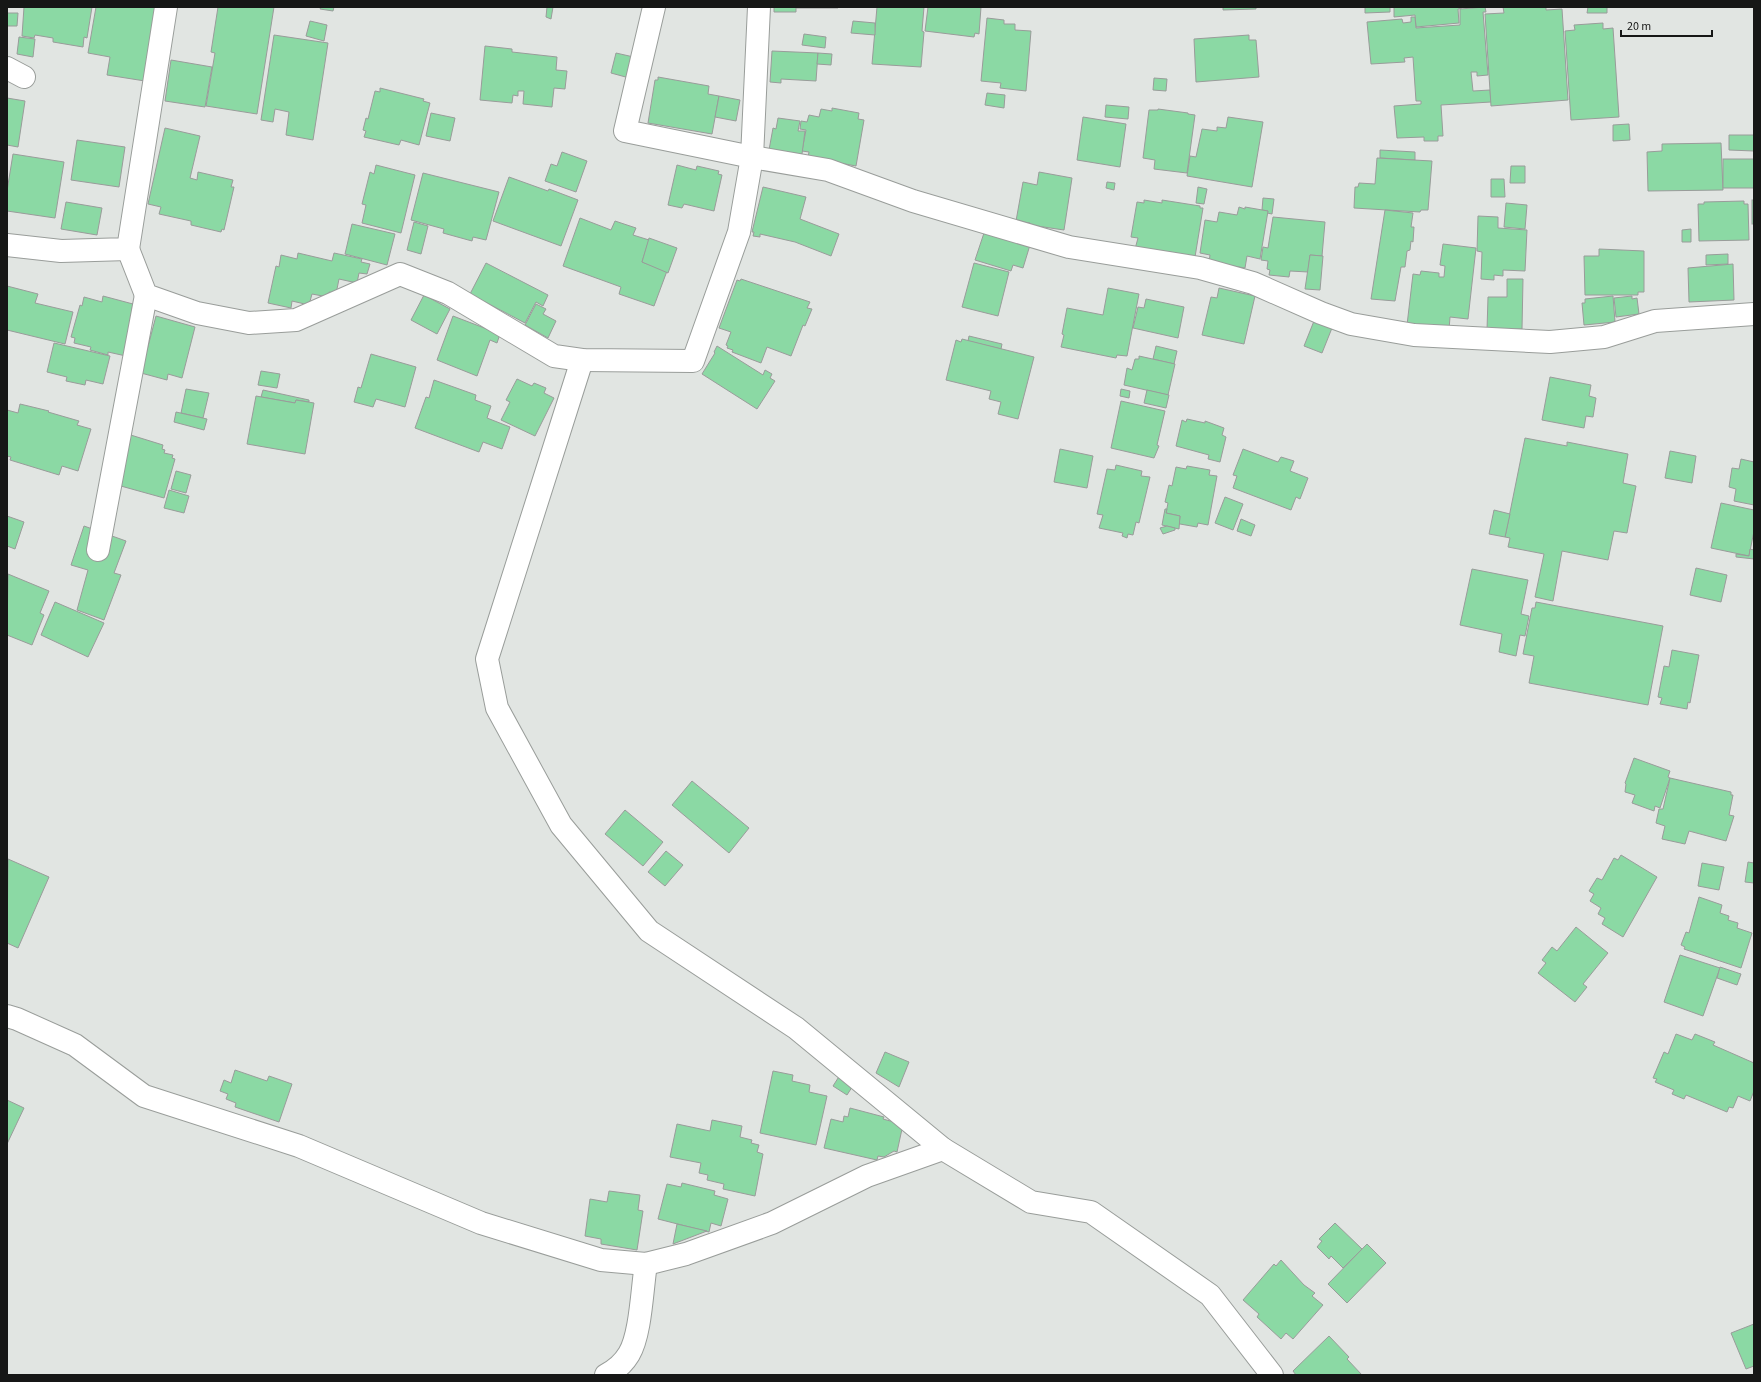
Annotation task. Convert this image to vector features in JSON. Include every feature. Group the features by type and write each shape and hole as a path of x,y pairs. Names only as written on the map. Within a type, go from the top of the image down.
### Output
{"street":[{"path":"98,550 146,295 128,249 166,7"},
{"path":"654,7 625,131 752,157 828,170 912,201 1069,247 1200,268 1253,283 1321,313 1351,324 1414,335 1550,342 1604,337 1656,320 1754,314"},
{"path":"146,295 197,313 250,323 296,320 400,274 448,293 554,356 582,360 693,361 739,232 752,157 759,7"},
{"path":"7,245 61,251 128,249"},
{"path":"582,360 487,659 497,708 561,825 650,931 796,1028 943,1149 1031,1202 1091,1212 1210,1296 1272,1375"},
{"path":"7,1016 75,1045 144,1096 299,1146 482,1223 601,1260 646,1264 686,1254 772,1223 867,1176 943,1149"},
{"path":"614,1373 629,1354 636,1335 646,1264"}],"building":[{"path":"24,7 92,7 87,38 84,37 83,47 53,42 53,38 35,35 34,38 22,36"},
{"path":"96,7 157,7 145,81 107,75 110,57 88,53"},
{"path":"218,7 274,7 257,114 206,106 215,53 211,52"},
{"path":"321,7 334,7 333,11 320,9"},
{"path":"547,7 553,7 551,19 546,17"},
{"path":"774,7 838,8 796,8 796,12 774,12"},
{"path":"877,7 924,7 922,31 924,32 921,67 872,64"},
{"path":"928,7 981,7 979,34 975,33 974,37 925,31"},
{"path":"1223,7 1256,7 1256,9 1223,10"},
{"path":"1365,7 1390,7 1390,12 1365,13"},
{"path":"1394,7 1462,8 1458,9 1459,23 1416,27 1415,15 1394,17"},
{"path":"1485,7 1486,12 1483,12 1488,75 1477,76 1477,72 1471,72 1473,91 1490,90 1491,102 1441,105 1443,136 1438,136 1438,141 1424,141 1424,137 1397,138 1394,106 1421,104 1421,101 1416,101 1413,57 1404,58 1405,62 1371,64 1367,22 1402,19 1403,23 1411,22 1411,17 1415,17 1416,28 1460,25 1460,9"},
{"path":"1503,7 1546,7 1546,10 1562,9 1568,100 1491,106 1485,14 1504,13"},
{"path":"1588,7 1607,7 1607,13 1587,13"},
{"path":"7,13 18,13 17,26 7,26"},
{"path":"987,18 1004,20 1004,24 1015,24 1015,30 1031,31 1026,91 1000,88 1001,83 981,81"},
{"path":"310,21 327,25 324,41 306,36"},
{"path":"853,21 875,23 875,35 851,33"},
{"path":"1603,23 1603,29 1613,28 1619,117 1571,120 1565,31 1575,30 1574,25"},
{"path":"804,34 826,37 825,48 802,45"},
{"path":"274,35 328,43 313,140 286,135 289,112 275,109 273,122 261,120"},
{"path":"1249,35 1249,40 1256,40 1259,77 1196,82 1194,39"},
{"path":"19,37 35,39 33,57 17,54"},
{"path":"485,46 512,49 512,52 557,57 556,70 567,71 565,89 554,88 552,107 523,104 524,91 518,91 518,96 513,95 512,103 480,100"},
{"path":"772,51 818,53 816,81 781,79 781,83 770,82"},
{"path":"616,53 638,58 633,79 611,73"},
{"path":"818,53 832,54 831,65 817,64"},
{"path":"171,60 212,67 205,107 165,101"},
{"path":"658,77 709,86 708,94 719,96 712,134 648,123 655,80 658,80"},
{"path":"1154,78 1167,79 1166,91 1153,90"},
{"path":"380,88 424,99 423,101 430,103 419,145 401,140 399,145 364,137 366,131 363,130 366,118 368,119 375,91 380,92"},
{"path":"987,93 1005,95 1004,108 985,105"},
{"path":"719,96 740,100 736,121 715,117"},
{"path":"7,98 25,101 18,147 7,145"},
{"path":"1106,105 1129,107 1128,119 1105,117"},
{"path":"832,108 859,113 858,119 864,120 856,166 808,157 809,152 802,151 806,130 800,129 801,121 807,122 809,115 819,117 821,109 832,111"},
{"path":"1158,109 1195,115 1187,173 1154,169 1155,160 1143,158 1149,110"},
{"path":"431,113 455,118 450,141 426,136"},
{"path":"1083,117 1126,124 1120,167 1077,160"},
{"path":"1228,117 1263,122 1252,187 1187,176 1190,156 1196,157 1202,129 1217,131 1217,127 1226,128"},
{"path":"778,118 800,121 798,131 805,131 802,154 769,150 773,128 776,129"},
{"path":"1629,124 1630,140 1613,141 1613,125"},
{"path":"165,128 200,136 190,178 197,180 198,172 233,180 231,187 234,187 224,230 222,229 221,232 191,225 191,221 159,214 161,207 148,204"},
{"path":"1729,135 1754,135 1754,151 1729,150"},
{"path":"77,140 125,147 119,187 71,180"},
{"path":"1721,143 1723,190 1648,191 1647,152 1662,151 1662,144"},
{"path":"1380,150 1415,152 1415,160 1380,158"},
{"path":"562,152 587,161 576,192 545,181 551,164 557,166"},
{"path":"13,154 64,162 55,218 7,211 7,191"},
{"path":"1377,158 1432,161 1428,210 1421,210 1420,212 1354,208 1355,187 1358,187 1359,183 1375,184"},
{"path":"1723,159 1754,159 1754,188 1723,188"},
{"path":"376,165 415,175 401,233 362,223 366,205 362,204 370,172 374,174"},
{"path":"677,165 696,170 697,166 719,171 718,174 722,175 714,211 684,204 682,208 668,205"},
{"path":"1511,166 1525,166 1525,183 1510,183"},
{"path":"1039,172 1072,178 1064,230 1030,225 1030,223 1016,221 1023,182 1037,185"},
{"path":"423,173 499,192 486,240 473,237 472,241 443,233 444,229 411,220"},
{"path":"509,177 548,191 549,189 578,200 561,246 493,221"},
{"path":"1491,179 1504,179 1505,197 1491,197"},
{"path":"1107,182 1115,183 1114,190 1106,188"},
{"path":"763,187 806,197 800,219 839,234 831,256 795,242 760,234 760,237 753,236 754,232 752,232"},
{"path":"1198,187 1207,189 1204,204 1196,203"},
{"path":"1263,198 1274,199 1272,214 1267,213 1268,211 1262,210"},
{"path":"1144,200 1162,203 1162,200 1200,206 1200,208 1203,208 1195,257 1170,252 1170,255 1135,249 1138,238 1131,237 1137,202 1144,203"},
{"path":"1752,200 1754,200 1754,224 1752,224"},
{"path":"1744,201 1744,204 1748,204 1749,240 1699,241 1698,204 1704,204 1704,202"},
{"path":"66,202 102,208 97,235 61,229"},
{"path":"1506,203 1527,205 1525,229 1504,227"},
{"path":"1239,207 1268,211 1260,259 1247,256 1245,268 1209,262 1210,255 1200,253 1205,220 1217,222 1219,212 1237,215"},
{"path":"1385,210 1413,213 1411,227 1414,227 1413,242 1411,241 1410,250 1407,251 1405,267 1401,267 1395,301 1371,299"},
{"path":"1478,216 1498,217 1498,228 1527,230 1525,271 1503,270 1503,276 1494,275 1494,280 1481,279 1482,252 1477,251"},
{"path":"1273,217 1325,222 1322,256 1310,255 1308,272 1290,271 1289,277 1269,275 1270,270 1267,269 1268,261 1261,260 1263,247 1268,248"},
{"path":"580,218 611,230 615,221 636,228 633,235 649,240 642,262 667,271 654,306 619,294 621,287 563,266"},
{"path":"414,222 428,226 421,254 407,250"},
{"path":"352,224 395,234 387,265 345,254"},
{"path":"1691,229 1691,242 1682,242 1682,230"},
{"path":"985,230 1030,245 1023,268 1013,265 1011,271 975,260"},
{"path":"649,238 677,248 668,273 642,262"},
{"path":"1443,244 1476,248 1468,319 1450,317 1449,330 1407,325 1413,274 1420,275 1421,271 1439,273 1439,277 1444,277 1445,266 1440,265"},
{"path":"1599,249 1644,251 1644,292 1638,292 1638,295 1585,295 1584,256 1599,256"},
{"path":"298,253 332,261 334,253 362,259 361,262 370,264 367,274 359,273 357,283 339,279 336,294 329,292 328,297 312,294 309,305 292,301 291,308 268,303 276,266 279,267 281,255 297,259"},
{"path":"1728,254 1728,264 1706,265 1706,255"},
{"path":"1310,255 1323,256 1320,290 1305,289"},
{"path":"486,263 548,295 543,306 536,302 525,323 470,294"},
{"path":"974,263 1009,272 998,316 962,307"},
{"path":"1733,264 1734,300 1689,302 1688,268"},
{"path":"741,279 810,302 807,308 812,309 805,326 803,325 791,356 767,347 761,363 732,352 733,350 727,348 728,346 726,345 731,332 719,328 737,280 740,281"},
{"path":"1507,279 1523,279 1522,329 1487,330 1488,297 1507,297"},
{"path":"7,286 38,294 35,303 73,312 65,344 7,330"},
{"path":"1108,288 1139,294 1127,356 1117,355 1116,358 1061,347 1067,308 1103,315"},
{"path":"1219,288 1255,296 1244,344 1202,335 1211,297 1217,298"},
{"path":"424,295 450,309 437,334 411,320"},
{"path":"103,296 133,304 132,309 138,311 126,356 108,352 108,355 90,350 91,347 74,343 75,338 71,337 80,305 82,306 84,297 102,302"},
{"path":"1613,296 1615,322 1584,325 1582,303 1585,303 1585,299"},
{"path":"1632,296 1632,299 1637,298 1639,314 1616,317 1614,298"},
{"path":"1146,299 1184,307 1178,338 1133,328 1138,307 1144,308"},
{"path":"536,304 546,309 543,314 556,321 548,338 525,325"},
{"path":"156,316 195,327 182,378 168,374 167,380 141,373"},
{"path":"453,316 500,334 497,343 490,340 477,376 437,360"},
{"path":"1314,321 1332,328 1322,353 1304,346"},
{"path":"969,336 1002,344 1001,349 968,341"},
{"path":"962,339 1034,357 1018,419 998,414 1001,402 989,399 991,391 946,380 956,340 961,342"},
{"path":"54,343 110,356 103,384 86,380 85,385 66,381 67,377 47,372"},
{"path":"717,346 763,375 765,370 772,374 770,378 775,381 757,409 702,374 715,353 714,352"},
{"path":"1156,346 1177,351 1174,364 1153,359"},
{"path":"371,354 416,367 405,407 376,399 373,407 354,402 358,387 361,388"},
{"path":"1139,356 1175,364 1168,395 1124,385 1127,368 1132,370 1135,359 1139,359"},
{"path":"261,371 280,374 277,388 258,385"},
{"path":"1550,377 1591,385 1589,396 1596,398 1593,417 1586,416 1584,428 1542,420"},
{"path":"517,379 532,386 534,383 546,388 544,393 554,398 535,436 501,420 510,402 506,400"},
{"path":"434,380 476,395 475,400 491,406 487,418 510,427 502,449 483,442 479,452 415,428 426,397 429,398"},
{"path":"186,389 209,393 203,418 181,413"},
{"path":"1121,389 1130,391 1129,398 1120,396"},
{"path":"263,390 309,400 309,402 296,400 295,403 261,397"},
{"path":"1147,390 1169,395 1166,408 1144,403"},
{"path":"256,396 295,403 296,400 314,403 305,454 247,444"},
{"path":"1121,401 1165,411 1157,445 1159,446 1154,458 1111,448"},
{"path":"20,404 49,411 48,412 79,421 77,425 91,429 78,471 62,466 59,475 10,460 11,457 7,456 7,410 18,413"},
{"path":"176,412 207,419 204,430 174,422"},
{"path":"1187,419 1205,423 1205,421 1224,428 1222,435 1226,437 1220,462 1208,459 1209,455 1176,446 1182,420 1186,422"},
{"path":"121,432 163,445 162,449 165,450 164,453 173,455 172,458 175,459 164,498 110,483"},
{"path":"1525,438 1567,446 1567,442 1628,454 1623,483 1636,486 1627,533 1614,531 1608,560 1562,551 1553,601 1535,597 1544,554 1508,547 1510,538 1505,537"},
{"path":"1060,449 1093,456 1087,488 1054,482"},
{"path":"1243,449 1278,462 1281,457 1294,461 1290,471 1308,478 1300,499 1296,497 1291,510 1233,488 1237,476 1233,475"},
{"path":"1670,451 1696,456 1692,483 1665,478"},
{"path":"1741,459 1754,462 1754,505 1734,501 1736,489 1729,487 1732,468 1739,469"},
{"path":"1116,465 1142,471 1141,476 1150,477 1139,523 1136,522 1133,535 1128,534 1127,538 1122,536 1123,533 1099,528 1103,515 1097,514 1107,469 1115,470"},
{"path":"1187,466 1210,470 1209,475 1217,476 1208,525 1198,523 1197,527 1179,524 1180,516 1166,513 1168,503 1165,502 1169,485 1172,486 1176,467 1186,469"},
{"path":"176,471 191,475 186,493 171,489"},
{"path":"169,490 189,496 184,513 164,508"},
{"path":"1225,497 1243,504 1233,530 1215,523"},
{"path":"1721,503 1754,510 1754,531 1749,556 1711,548"},
{"path":"1165,509 1167,509 1166,513 1180,516 1179,529 1162,525"},
{"path":"1494,510 1510,514 1505,537 1489,534"},
{"path":"7,516 24,522 15,549 7,546"},
{"path":"1241,519 1255,525 1251,536 1237,531"},
{"path":"84,526 126,541 114,573 121,575 104,620 77,610 88,570 71,565"},
{"path":"1167,526 1175,528 1175,530 1163,534 1160,528"},
{"path":"1750,549 1754,550 1754,559 1736,557 1736,554 1749,556"},
{"path":"1696,568 1727,575 1721,602 1690,595"},
{"path":"1472,569 1528,580 1521,614 1529,616 1525,636 1520,635 1516,656 1499,652 1502,634 1460,625"},
{"path":"8,574 49,591 40,613 44,615 32,645 7,635"},
{"path":"55,602 104,623 88,657 41,635"},
{"path":"1536,602 1663,626 1648,705 1529,683 1534,656 1523,654 1532,608 1535,608"},
{"path":"1672,650 1699,655 1690,703 1688,702 1687,709 1660,704 1662,698 1658,697 1664,666 1669,667"},
{"path":"1634,758 1670,771 1668,777 1670,778 1660,808 1655,806 1654,811 1632,803 1635,795 1625,792 1625,783"},
{"path":"1670,778 1731,792 1731,795 1733,795 1729,815 1734,816 1726,841 1689,831 1685,844 1662,839 1665,826 1656,823 1659,809 1663,809"},
{"path":"692,781 749,828 729,853 672,805"},
{"path":"625,810 663,842 643,866 605,834"},
{"path":"666,851 683,865 665,886 648,872"},
{"path":"1621,855 1657,877 1623,937 1602,924 1605,918 1598,914 1601,908 1590,901 1594,894 1589,891 1597,878 1602,880 1614,858 1618,860"},
{"path":"8,859 49,877 18,948 7,943"},
{"path":"1748,862 1754,863 1754,883 1745,882"},
{"path":"1702,863 1724,867 1719,890 1698,886"},
{"path":"1699,897 1722,905 1720,913 1729,916 1728,920 1738,923 1737,928 1752,933 1741,968 1684,949 1685,947 1681,945 1686,932 1689,933"},
{"path":"1576,927 1608,953 1583,984 1587,987 1575,1002 1538,973 1546,963 1542,960 1552,947 1557,951"},
{"path":"1680,955 1720,968 1703,1016 1664,1002"},
{"path":"1720,967 1741,974 1737,985 1717,978"},
{"path":"1676,1034 1692,1040 1695,1034 1715,1042 1713,1045 1754,1063 1754,1091 1750,1101 1738,1096 1733,1108 1729,1107 1727,1112 1686,1095 1684,1099 1672,1094 1674,1090 1655,1082 1657,1079 1653,1078 1664,1052 1668,1054"},
{"path":"885,1052 909,1062 899,1087 876,1073"},
{"path":"235,1070 267,1081 269,1076 292,1084 279,1122 235,1107 236,1103 226,1099 228,1094 220,1091 224,1080 231,1083"},
{"path":"773,1071 793,1075 792,1081 810,1085 809,1092 827,1096 816,1145 760,1133"},
{"path":"840,1075 854,1084 847,1095 833,1086"},
{"path":"7,1100 24,1108 7,1144"},
{"path":"850,1108 884,1117 883,1119 901,1124 900,1128 902,1129 897,1152 894,1151 884,1157 878,1156 877,1160 824,1148 831,1119 843,1122 844,1116 848,1117"},
{"path":"712,1120 742,1126 740,1137 752,1140 751,1143 759,1145 757,1152 763,1154 755,1196 723,1189 724,1184 707,1180 708,1175 699,1173 701,1163 670,1157 677,1124 710,1131"},
{"path":"682,1183 715,1191 714,1195 728,1199 721,1226 711,1223 709,1232 658,1219 667,1184 681,1187"},
{"path":"609,1191 640,1195 638,1210 643,1211 637,1250 601,1244 601,1239 585,1236 590,1199 607,1202"},
{"path":"1335,1223 1362,1249 1343,1268 1331,1256 1329,1259 1317,1247 1322,1241 1319,1239"},
{"path":"677,1224 707,1231 673,1244"},
{"path":"1367,1244 1386,1263 1347,1303 1328,1284"},
{"path":"1281,1260 1304,1285 1315,1293 1312,1296 1323,1305 1293,1339 1286,1333 1281,1339 1257,1317 1259,1314 1243,1300 1274,1264 1276,1266"},
{"path":"1754,1324 1754,1366 1746,1369 1731,1333"},
{"path":"1329,1336 1349,1357 1347,1359 1362,1375 1296,1375 1293,1371"}]}
